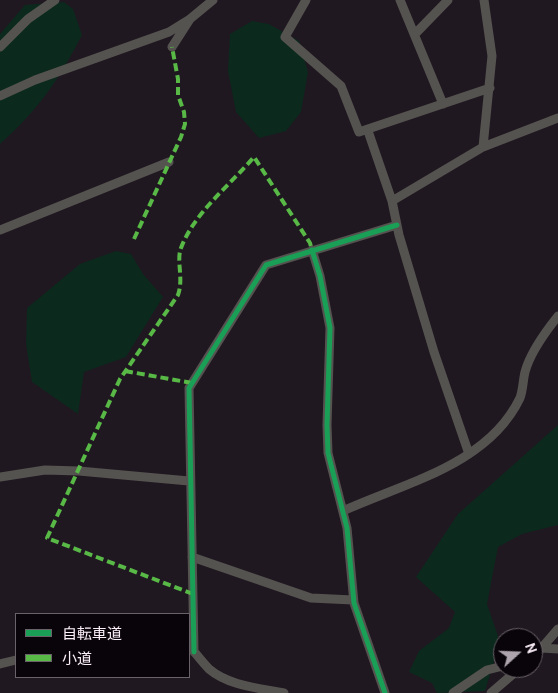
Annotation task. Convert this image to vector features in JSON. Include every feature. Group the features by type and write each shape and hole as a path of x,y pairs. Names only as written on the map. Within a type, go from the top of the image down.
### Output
{"street":[{"path":"0,47 28,19 55,0"},
{"path":"0,96 34,80 169,32 190,19 213,0"},
{"path":"306,0 285,38 341,86 359,132 368,131 490,88"},
{"path":"400,0 443,104"},
{"path":"415,34 448,0"},
{"path":"483,147 492,56 484,0"},
{"path":"172,47 190,19"},
{"path":"392,201 483,147 558,118"},
{"path":"368,131 392,201 396,226 434,352 469,454"},
{"path":"0,230 170,162"},
{"path":"284,693 220,677 209,669 192,649 189,388 266,265 396,226"},
{"path":"312,250 320,276 330,328 328,453 350,547 353,600 385,693"},
{"path":"343,511 428,475 469,454 501,425 519,398 529,363 558,316"},
{"path":"0,478 45,470 78,471 189,481"},
{"path":"192,557 311,598 353,600"},
{"path":"543,647 558,629"},
{"path":"543,648 558,649"},
{"path":"0,664 15,660"},
{"path":"453,693 487,670 493,668"},
{"path":"491,693 508,678"}],"green space":[{"path":"64,2 73,9 82,35 65,67 47,94 26,119 0,144 0,34 25,5"},
{"path":"252,21 269,24 299,41 308,72 301,112 286,131 259,138 236,112 228,71 230,34"},
{"path":"116,251 131,254 143,274 163,297 126,357 84,372 78,414 32,382 26,344 27,308 80,264"},
{"path":"558,425 558,525 522,534 498,547 487,604 495,628 493,628 493,665 485,691 437,693 432,683 409,672 419,651 449,628 455,612 416,577 458,514"}],"marked path":[{"path":"134,239 181,137 185,124 184,112 178,95 178,79 172,47"},
{"path":"193,594 47,538 120,379 178,295 180,289 179,258 187,235 203,211 254,157 310,243 312,250"},
{"path":"125,371 192,383"}],"cycle path":[{"path":"194,652 189,388 266,265 397,225"},
{"path":"312,250 320,276 330,328 328,453 347,528 354,603 385,693"}]}
